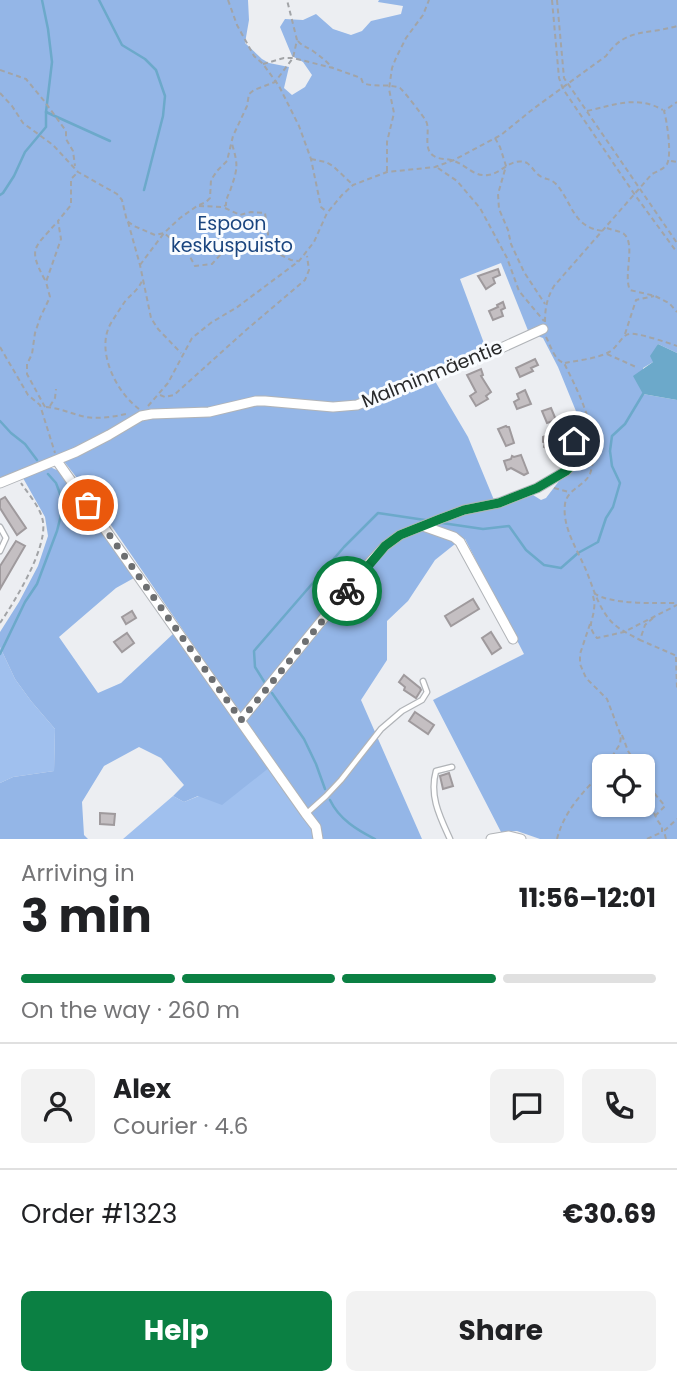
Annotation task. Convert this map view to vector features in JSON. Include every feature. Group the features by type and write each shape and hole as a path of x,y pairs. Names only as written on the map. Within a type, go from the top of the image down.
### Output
{"street":[{"name":"Malminmäentie","path":"0,483 57,461 109,435 139,413 209,412 256,401 333,407 357,405 488,354 544,325"},
{"path":"241,720 385,546 400,535 464,510 499,503 542,486 566,471 574,463 576,452 565,422"},
{"path":"57,461 316,827 318,839"},
{"path":"423,526 454,537 460,542 513,639"},
{"path":"491,839 509,836 521,839"}],"lane":[{"path":"0,527 6,538 0,551"},
{"path":"306,814 341,780 381,730 402,711 422,700 427,692 423,681"},
{"path":"450,839 433,794 433,783 436,771 452,767"}],"path":[{"path":"228,0 236,25 254,57 263,64 275,82 299,126 311,159 321,207 327,213"},
{"path":"287,0 297,40 333,68"},
{"path":"387,172 387,142 394,113 389,86 396,58 423,15 429,0"},
{"path":"552,0 559,78 563,89 676,251"},
{"path":"557,0 564,78 677,243"},
{"path":"139,413 159,394 176,370 192,338 299,261 314,242 327,213 353,185 387,172 435,167 454,160 495,138 606,56 615,44 643,32 677,26"},
{"path":"140,265 164,233 180,218 210,198 211,180 227,160 249,94 275,82 293,58 297,40"},
{"path":"263,64 293,58 361,78 363,83 370,86 399,88 426,120 431,153 435,157 454,160 474,173 492,175 506,166 522,162 529,164 542,177 554,181 575,216 584,224 594,230 621,232 627,239 628,287 634,292 654,296 669,303 677,312"},
{"path":"0,70 26,79 45,102 66,131 66,139 74,151 78,172 117,194 122,200 151,318 183,354"},
{"path":"0,93 23,123 42,136 76,167"},
{"path":"586,112 629,102 653,105 664,111"},
{"path":"664,111 677,102"},
{"path":"544,325 546,305 554,286 652,174 664,168 670,160 664,111"},
{"path":"495,138 506,166 498,194 499,209 524,272 546,305"},
{"path":"223,207 237,170 238,162 232,143"},
{"path":"311,159 333,166 353,185"},
{"path":"670,160 677,162"},
{"path":"435,167 457,181 480,208 507,258 519,291 544,325 555,356 564,363 582,398 593,447 592,469 565,501 565,516 570,534 593,593 594,610 580,654 580,664 586,678 607,699 630,754"},
{"path":"45,407 27,374 27,363 32,354 35,334 50,297 34,254 37,245 71,205 71,179 78,172"},
{"path":"198,206 223,207 240,215 251,212 265,213 271,250 290,260 299,261"},
{"path":"46,282 61,239 58,221"},
{"path":"127,221 156,235 164,233"},
{"path":"164,233 188,253 195,266 212,264 222,254 249,241 264,240 270,243"},
{"path":"159,394 165,397 174,395 305,280 309,270 306,253"},
{"path":"139,413 115,381 106,353 105,339 110,324 127,299 138,290 143,279"},
{"path":"564,363 606,354 618,345 624,336 636,300 654,296"},
{"path":"624,336 630,334 657,339 677,346"},
{"path":"0,347 28,396 40,407 57,461"},
{"path":"606,354 636,367"},
{"path":"50,407 56,389"},
{"path":"139,413 150,404"},
{"path":"40,407 62,409 88,417 128,414"},
{"path":"0,623 28,574 43,535 38,509 17,476"},
{"path":"542,486 570,492"},
{"path":"593,593 600,598 621,601 677,604"},
{"path":"593,593 610,621 624,632 676,657 677,688"},
{"path":"590,624 597,638 624,632 677,604"},
{"path":"640,640 645,625 657,615"},
{"path":"614,754 620,744 621,736 617,724"},
{"path":"556,839 565,816 592,783"},
{"path":"655,794 665,806 655,817 662,826 666,839"},
{"path":"647,839 657,837 677,819"}],"shaded area":[{"path":"658,344 677,353 677,400 643,394 633,376 653,362 650,356"},
{"path":"0,647 15,679 55,729 54,771 13,777 0,783"},
{"path":"270,767 313,829 314,839 123,839 173,796 184,802"}],"green space":[{"name":"Espoon keskuspuisto","path":"0,0 248,0 249,20 245,43 269,63 289,67 284,88 292,95 305,87 312,75 303,62 292,56 280,27 285,19 303,20 316,14 333,29 351,35 362,31 371,21 401,14 403,6 378,2 379,0 677,0 677,353 658,344 653,362 643,368 643,394 677,400 677,839 540,839 517,831 501,832 433,700 524,654 465,539 435,560 408,601 387,621 387,660 361,700 422,839 321,839 288,783 91,496 59,455 0,482","holes":["501,263 529,333 543,338 558,367 580,421 586,458 559,481 546,498 541,500 533,495 512,503 494,500 468,437 432,376 488,354 460,279"]},
{"path":"50,467 59,471 134,578 116,588 59,637 98,693 121,683 174,633 270,767 222,805 198,796 184,802 173,796 184,785 161,758 139,747 104,766 82,802 84,835 88,839 0,839 0,783 13,777 54,771 55,729 15,679 0,647 0,632 38,566 48,536 45,517 23,478"}],"building":[{"path":"498,269 500,275 493,278 495,283 486,289 478,276"},
{"path":"503,302 503,316 493,320 489,311"},
{"path":"535,359 538,365 531,368 533,371 520,377 516,368"},
{"path":"481,369 481,376 491,392 486,396 488,399 476,406 470,396 476,392 467,375"},
{"path":"525,390 531,404 517,409 514,402 519,399 517,394"},
{"path":"551,408 556,420 547,423 542,411"},
{"path":"509,427 514,443 506,446 498,429"},
{"path":"550,434 556,440 560,438 562,444 556,452 544,447 543,437"},
{"path":"521,455 528,473 524,475 511,468 507,470 504,461"},
{"path":"5,497 26,528 17,535 0,508 0,500"},
{"path":"16,541 25,546 0,589 0,566"},
{"path":"473,599 479,609 451,626 445,616"},
{"path":"132,611 136,618 126,624 122,617"},
{"path":"491,632 501,648 492,654 482,638"},
{"path":"127,633 134,643 122,652 114,642"},
{"path":"404,675 420,688 416,698 404,690 405,687 399,682"},
{"path":"415,712 434,725 428,734 409,721"},
{"path":"449,773 453,786 443,789 440,776"},
{"path":"100,813 115,814 114,825 100,824"}],"waterway":[{"path":"0,195 14,176 25,152 46,127 52,62 42,0"},
{"path":"99,0 122,45 145,59 156,70 165,96 163,116 144,190"},
{"path":"46,112 110,141"},
{"path":"442,523 483,529 509,526 526,550 544,565 561,568 578,553 598,542 620,483 612,466 612,436 625,424 643,394"},
{"path":"0,421 25,444 37,460"},
{"path":"0,654 25,602 37,584 57,531 62,499 56,483 48,474"},
{"path":"265,683 255,667 254,651 344,547 378,513 425,520"},
{"path":"272,693 304,739 325,789"},
{"path":"330,800 338,813 349,823 375,839"}],"way so far":[{"path":"88,505 241,720 347,591"}],"route":[{"path":"347,591 385,546 400,535 464,510 499,503 537,488 566,471 574,463 574,441"}]}
